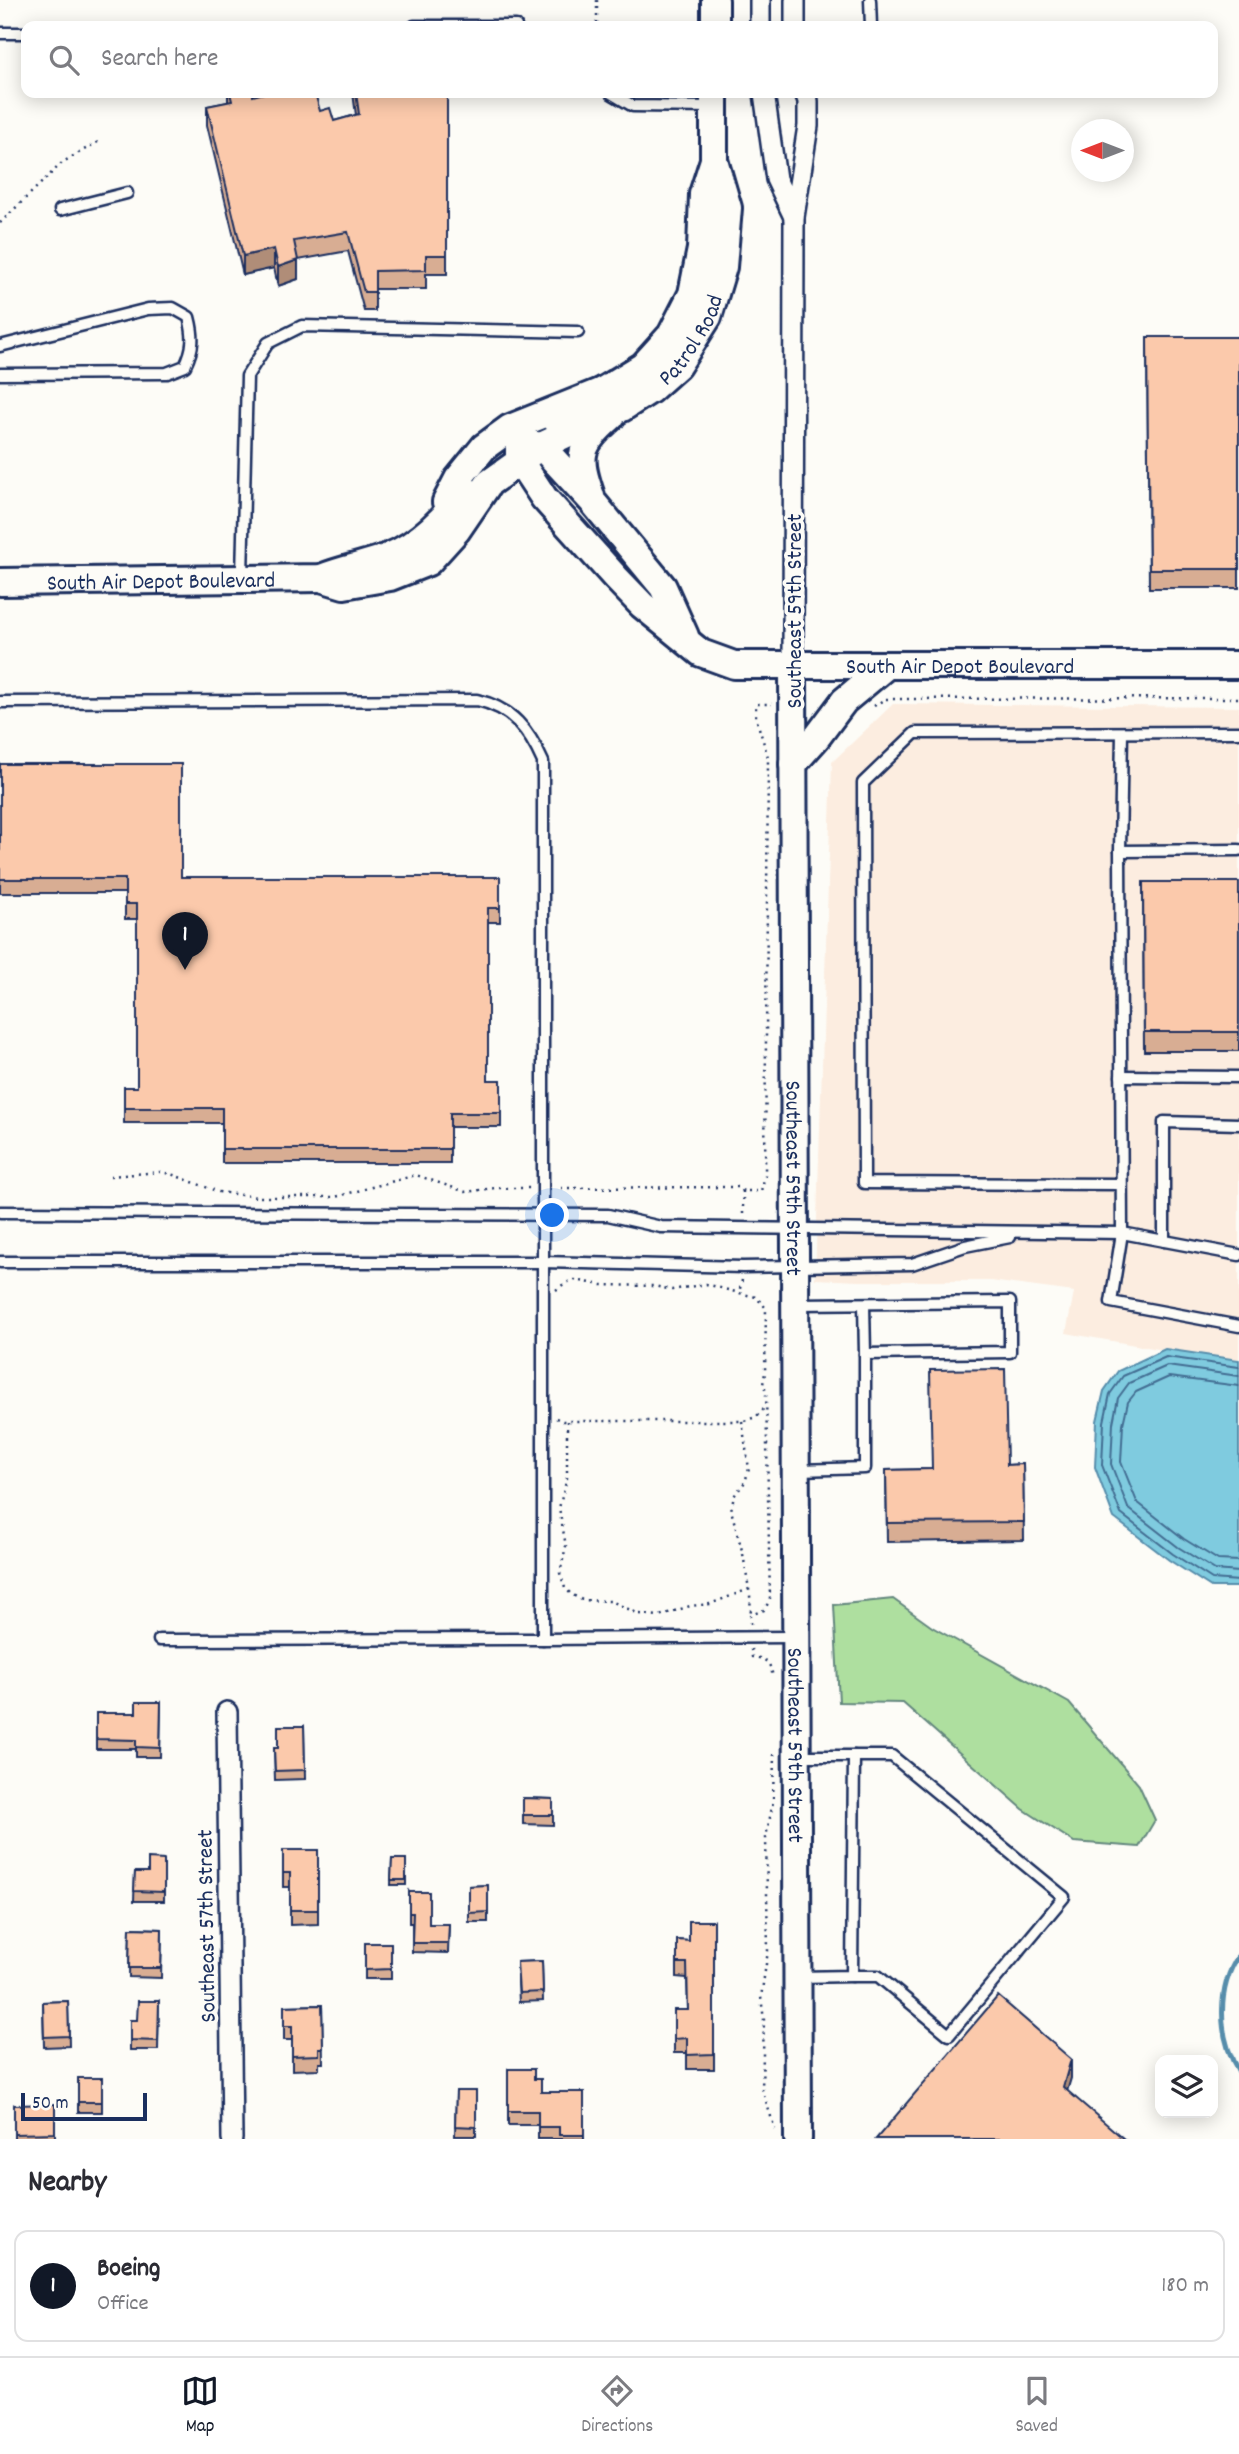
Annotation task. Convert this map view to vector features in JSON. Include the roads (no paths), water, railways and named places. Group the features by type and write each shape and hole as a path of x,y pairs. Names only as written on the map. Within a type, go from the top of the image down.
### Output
{"main road":[{"path":"715,0 715,21"},
{"name":"Patrol Road","path":"605,398 643,366 671,335 692,294 701,249 704,194 714,160 714,100"},
{"path":"605,398 581,408 526,450 592,501 663,587 687,641"},
{"path":"592,501 582,469 583,451 605,398"},
{"name":"South Air Depot Boulevard","path":"436,523 458,479 484,447 509,428 605,398"},
{"name":"South Air Depot Boulevard","path":"321,578 345,568 389,557 416,540 450,512 470,483 495,457 526,450"},
{"name":"South Air Depot Boulevard","path":"0,582 321,578 344,585 390,577 428,562 457,530 489,483 526,450"},
{"name":"South Air Depot Boulevard","path":"526,450 544,498 642,605 701,653 734,665 1239,665"},
{"path":"472,505 503,489 521,488 544,498"},
{"path":"793,764 844,701 886,666"},
{"name":"Southeast 59th Street","path":"793,667 798,2139"}],"street":[{"path":"760,0 760,21"},
{"path":"795,0 795,21"},
{"name":"Southeast 59th Street","path":"765,98 776,179 794,217"},
{"name":"Southeast 59th Street","path":"793,667 794,217 808,126 807,98"},
{"name":"Southeast 57th Street","path":"228,1712 232,2139"}],"lane":[{"path":"870,0 871,21"},
{"path":"0,33 21,33"},
{"path":"619,98 633,106 714,100"},
{"path":"60,210 127,193"},
{"path":"0,346 148,309 173,308 189,317 194,336 191,354 185,366 167,373 0,374"},
{"path":"241,580 247,376 268,343 302,326 578,332"},
{"path":"0,702 477,700 491,703 512,715 533,738 543,762 542,1639"},
{"path":"1121,1184 864,1183 863,783 915,733 1239,732"},
{"path":"1122,733 1122,1233 1111,1302 1239,1326"},
{"path":"1120,851 1239,850"},
{"path":"1121,1076 1239,1077"},
{"path":"1164,1241 1164,1122 1239,1124"},
{"path":"0,1212 608,1215 661,1227 795,1227 1032,1234 1122,1233 1239,1255"},
{"path":"0,1262 542,1262 796,1266 912,1264 965,1246 1032,1234"},
{"path":"795,1304 1010,1302 1010,1352 865,1354"},
{"path":"796,1470 865,1468 864,1304"},
{"path":"159,1640 796,1637"},
{"path":"797,1756 892,1756 1064,1897 949,2035 878,1976 797,1977"},
{"path":"852,1976 854,1756"}],"water":[{"path":"1165,1349 1239,1360 1239,1587 1211,1587 1169,1560 1114,1518 1095,1467 1097,1421 1104,1391 1118,1371"}],"waterway":[{"path":"1239,1955 1226,1983 1222,2014 1227,2044 1239,2072"}],"place":[{"name":"Boeing","path":"185,970"}]}
